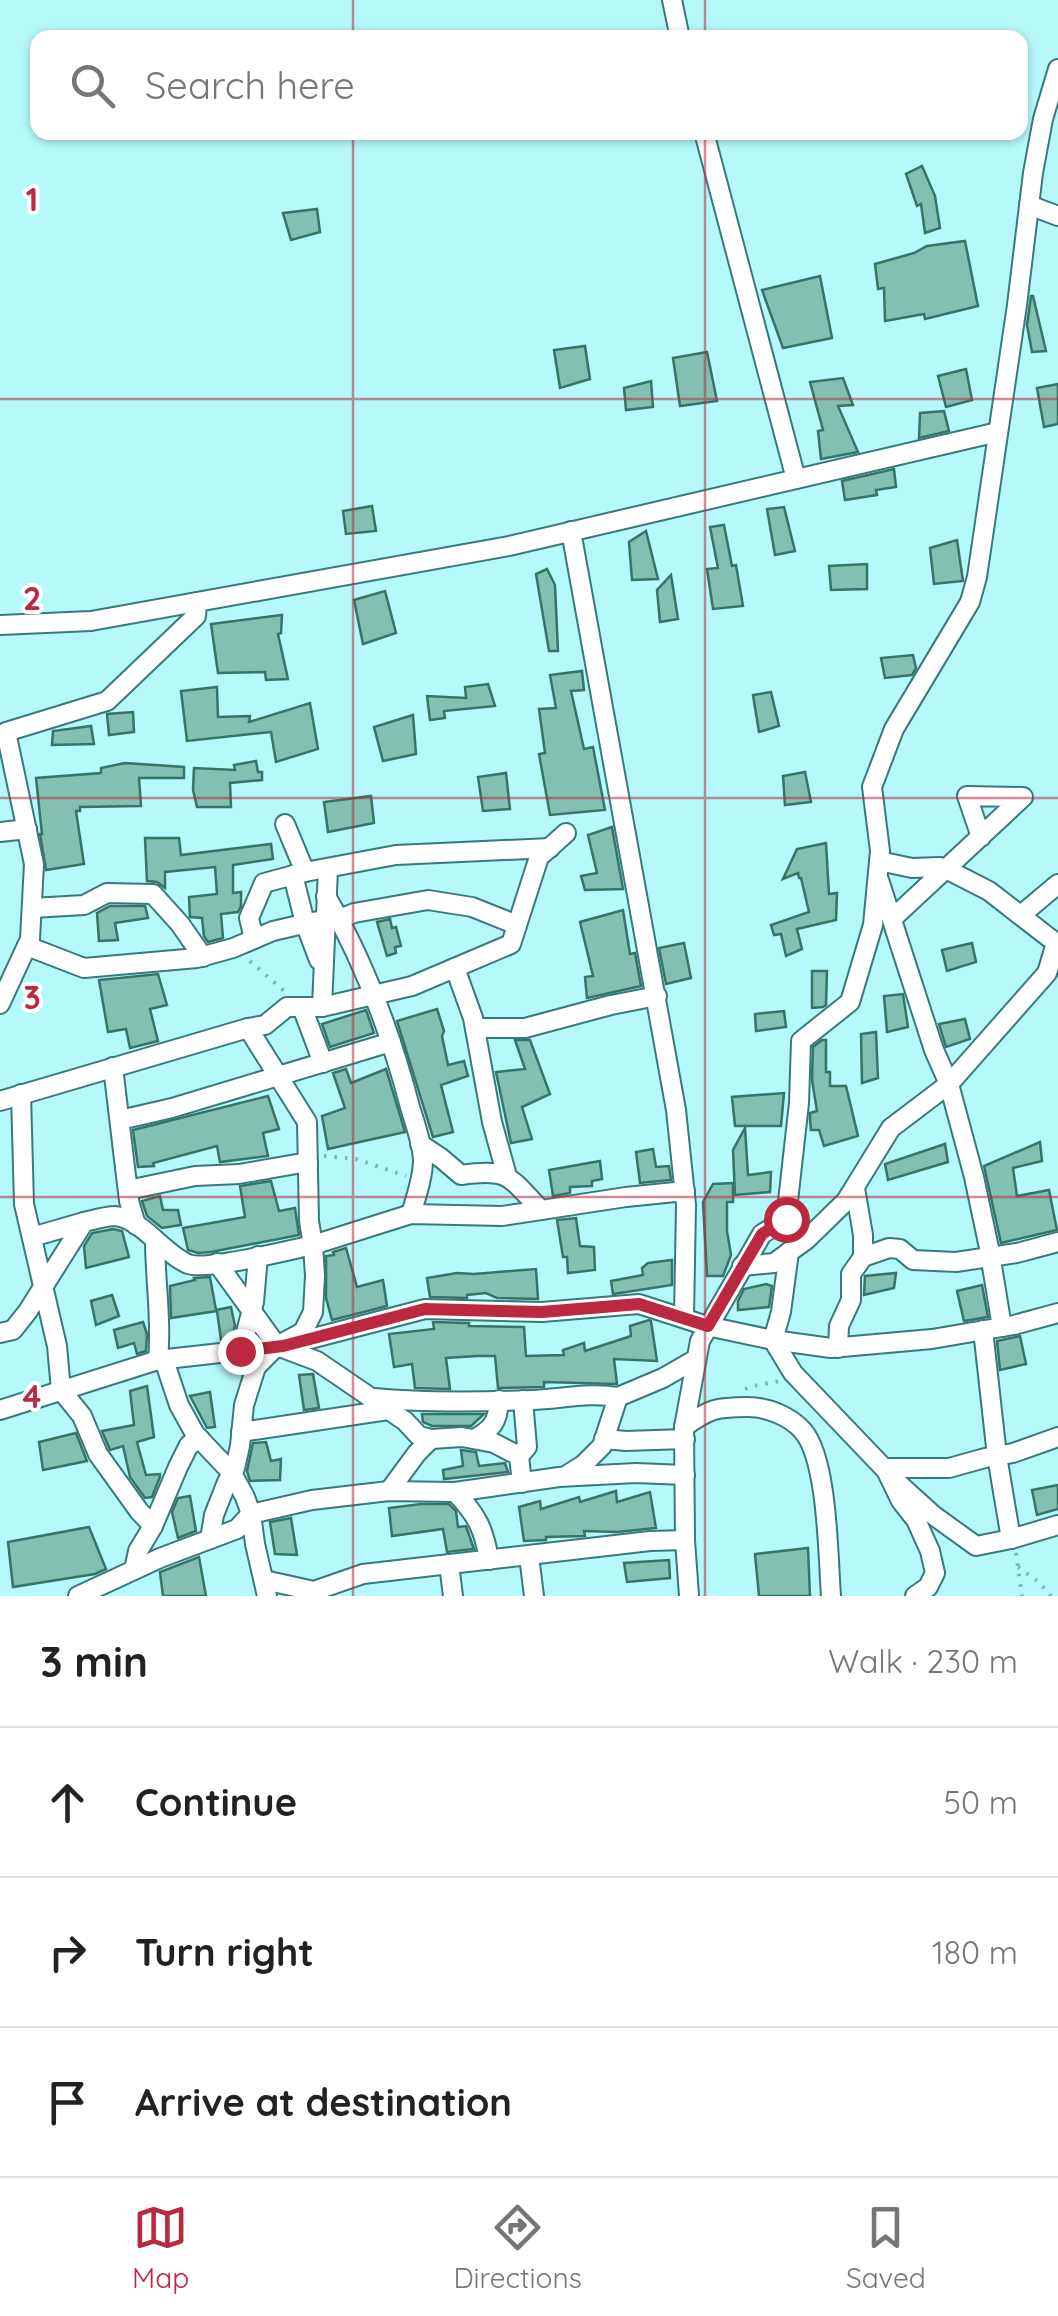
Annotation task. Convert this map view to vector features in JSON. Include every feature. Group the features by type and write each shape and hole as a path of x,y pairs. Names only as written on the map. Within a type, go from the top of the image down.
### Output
{"street":[{"path":"672,0 678,30"},
{"path":"689,1596 684,1433 700,1341 762,1234 786,1219 799,1103 800,1041 850,1002 873,925 878,869 872,787 894,730 970,602 977,576 1033,173 1058,69"},
{"path":"706,140 796,479"},
{"path":"1030,204 1058,216"},
{"path":"0,625 91,622 490,549 998,432"},
{"path":"571,531 676,1110 684,1192 684,1318"},
{"path":"0,1004 30,939 34,864 6,732 107,701 196,616 197,602"},
{"path":"285,824 299,873 305,923 323,971"},
{"path":"0,832 28,829"},
{"path":"0,1100 265,1025 287,1007 322,1007 412,986 511,944 539,857 566,832"},
{"path":"893,918 981,837"},
{"path":"254,939 249,918 264,883 396,856 550,848"},
{"path":"742,1266 774,1263 806,1240 846,1202 892,1128 949,1084 1047,973 1057,945 989,890 940,867 878,869"},
{"path":"328,869 326,896 333,920 374,995 420,1144 423,1159 411,1214"},
{"path":"878,869 934,1050 949,1084 990,1256 997,1456 1011,1539"},
{"path":"1021,915 1058,884"},
{"path":"32,908 84,905 106,894 153,894 203,956"},
{"path":"27,946 84,968 203,956 228,950 273,930 428,900 472,908 517,925"},
{"path":"322,1007 323,971 333,920"},
{"path":"454,968 475,1028 492,1122 508,1176 541,1210"},
{"path":"475,1028 525,1028 657,996"},
{"path":"302,1007 323,1063"},
{"path":"210,1539 214,1514 232,1473 244,1405 256,1367 277,1346 303,1332 313,1312 315,1276 309,1221 307,1122 248,1028"},
{"path":"120,1120 391,1042"},
{"path":"113,1067 136,1224"},
{"path":"20,1094 24,1204 57,1346 60,1390 82,1416 98,1454 153,1526"},
{"path":"420,1144 461,1176 487,1172 508,1176"},
{"path":"128,1190 195,1176 239,1174 308,1162"},
{"path":"838,1348 839,1326 851,1300 852,1274 863,1257 854,1188"},
{"path":"32,1237 117,1216 136,1224 192,1266 313,1245 411,1214 502,1216 684,1192"},
{"path":"0,1333 13,1330 84,1222"},
{"path":"155,1240 161,1360 179,1405 200,1439 232,1473 251,1514 265,1588 314,1591 355,1586 363,1574 686,1540"},
{"path":"863,1257 889,1248 900,1249 913,1260 956,1262 1058,1242"},
{"path":"772,1340 781,1312 790,1252"},
{"path":"240,1351 252,1309 258,1256"},
{"path":"217,1263 277,1346 317,1361 405,1420 420,1436 494,1443 519,1456"},
{"path":"0,1410 161,1360 277,1346 425,1309 542,1312 639,1304 708,1326 772,1340 838,1348 932,1339 1058,1313"},
{"path":"772,1340 799,1379 885,1468 933,1515 976,1546 1058,1526"},
{"path":"368,1397 409,1401 618,1397 663,1378 696,1358"},
{"path":"564,1477 602,1446 618,1397"},
{"path":"474,1440 491,1430 500,1400"},
{"path":"522,1483 519,1456 527,1446 523,1400"},
{"path":"604,1439 626,1441 684,1433 708,1410 718,1409 764,1407 790,1421 804,1432 823,1483 831,1596"},
{"path":"242,1432 388,1410"},
{"path":"885,1468 949,1468 1058,1438"},
{"path":"134,1570 138,1552 189,1445 200,1439"},
{"path":"389,1492 431,1439"},
{"path":"885,1468 930,1551 935,1574 928,1587 915,1596"},
{"path":"78,1596 237,1529 251,1514 312,1500 389,1492 455,1492 564,1477 636,1473 685,1476"},
{"path":"455,1492 470,1508 484,1534 489,1560"},
{"path":"529,1556 534,1596"},
{"path":"448,1564 453,1596"}],"path":[{"path":"228,950 249,960 302,1007"},
{"path":"308,1162 327,1154 381,1166 420,1181"},
{"path":"718,1409 730,1396 752,1386 799,1379"},
{"path":"1011,1539 1022,1596"},
{"path":"1018,1566 1050,1596"}],"building":[{"path":"922,166 935,196 940,228 925,233 921,204 917,206 906,174"},
{"path":"317,209 320,232 291,240 283,213"},
{"path":"965,241 978,306 925,319 924,314 885,321 884,288 878,289 875,264 927,246"},
{"path":"820,276 832,338 783,348 762,290"},
{"path":"1031,296 1046,351 1032,352 1027,325"},
{"path":"585,346 590,379 560,388 554,350"},
{"path":"707,352 717,401 680,406 673,358"},
{"path":"966,369 972,400 946,407 938,376"},
{"path":"843,378 853,405 838,406 858,452 821,459 818,431 823,430 810,382"},
{"path":"651,381 653,407 626,410 624,388"},
{"path":"1058,384 1058,424 1044,427 1037,388"},
{"path":"944,411 949,431 919,438 920,413"},
{"path":"894,469 896,487 876,490 877,495 845,500 842,481"},
{"path":"372,506 376,531 346,534 343,511"},
{"path":"784,507 795,551 775,555 767,509"},
{"path":"724,525 743,606 713,609 707,569 718,568 710,527"},
{"path":"646,531 658,579 632,580 629,542"},
{"path":"957,540 963,581 934,584 930,548"},
{"path":"867,564 867,589 831,590 829,566"},
{"path":"547,569 555,585 558,651 549,651 536,574"},
{"path":"671,575 678,619 660,622 657,590"},
{"path":"385,591 396,633 363,644 354,600"},
{"path":"282,615 278,634 288,679 266,680 265,672 218,673 211,624"},
{"path":"913,655 916,668 912,675 885,678 881,658"},
{"path":"582,671 584,690 571,691 584,749 593,747 605,810 550,815 539,754 545,753 539,709 556,708 550,675"},
{"path":"488,684 495,706 444,711 445,718 430,720 427,696 466,698 465,687"},
{"path":"217,687 218,717 250,716 249,722 310,703 318,749 276,762 271,732 187,741 181,691"},
{"path":"771,692 779,726 759,732 753,695"},
{"path":"133,712 134,732 109,735 107,714"},
{"path":"413,715 416,754 383,761 374,727"},
{"path":"91,726 94,744 52,745 53,731"},
{"path":"256,761 262,780 230,783 231,807 197,807 194,768 235,770 234,765"},
{"path":"125,763 184,767 184,778 139,778 141,806 80,807 76,811 84,864 46,870 36,778 101,773 101,768"},
{"path":"805,772 811,802 785,805 783,776"},
{"path":"506,773 510,809 483,811 478,777"},
{"path":"371,796 374,823 328,832 324,802"},
{"path":"612,827 623,889 585,890 581,876 597,873 588,835"},
{"path":"145,838 179,838 181,855 271,844 273,859 233,865 233,893 241,892 241,906 238,912 221,914 223,938 208,942 202,918 190,917 189,897 217,894 215,867 165,872 165,888 147,881"},
{"path":"826,843 829,894 837,893 836,920 797,929 802,949 786,956 781,934 774,935 771,925 809,912 798,873 783,879 797,849"},
{"path":"110,906 145,906 148,918 115,923 118,940 99,941 97,913"},
{"path":"623,910 630,954 635,953 641,986 587,998 585,977 593,976 580,922"},
{"path":"390,919 401,946 387,956 377,922"},
{"path":"684,943 691,978 666,984 659,948"},
{"path":"972,943 976,962 947,971 942,950"},
{"path":"812,971 827,971 823,1007 812,1008"},
{"path":"158,974 167,1005 150,1009 158,1041 130,1048 126,1029 108,1032 99,980"},
{"path":"903,994 908,1027 887,1032 884,996"},
{"path":"437,1009 448,1065 464,1061 468,1076 441,1085 453,1132 433,1137 397,1021"},
{"path":"366,1010 374,1033 330,1047 322,1024"},
{"path":"784,1011 786,1027 756,1031 755,1014"},
{"path":"965,1019 970,1039 946,1047 939,1024"},
{"path":"876,1032 878,1078 862,1083 861,1034"},
{"path":"515,1040 530,1040 550,1094 522,1107 532,1139 511,1143 496,1072 525,1069"},
{"path":"826,1040 830,1086 846,1086 858,1136 824,1146 819,1130 811,1130 810,1120 810,1113 817,1111 812,1080 813,1047"},
{"path":"346,1069 351,1083 386,1069 405,1132 328,1149 322,1116 345,1108 333,1073"},
{"path":"784,1093 781,1126 735,1126 732,1097"},
{"path":"268,1096 279,1129 263,1133 268,1156 220,1162 217,1146 153,1163 154,1166 138,1167 133,1130"},
{"path":"745,1128 748,1175 771,1172 770,1192 735,1195 733,1150"},
{"path":"1040,1142 1042,1161 1013,1168 1017,1196 1049,1190 1057,1230 1001,1243 984,1166"},
{"path":"945,1144 948,1162 888,1180 885,1164"},
{"path":"653,1149 656,1167 669,1166 671,1180 640,1183 636,1152"},
{"path":"600,1161 602,1179 592,1181 592,1186 570,1187 570,1193 553,1196 549,1170"},
{"path":"271,1181 279,1211 295,1208 299,1235 211,1252 188,1250 183,1228 245,1217 240,1186"},
{"path":"733,1183 733,1202 727,1202 731,1255 723,1276 707,1276 703,1202 713,1184"},
{"path":"160,1196 163,1210 178,1210 181,1225 162,1228 147,1216 142,1201"},
{"path":"576,1218 580,1246 594,1247 595,1270 568,1273 557,1220"},
{"path":"122,1231 129,1257 86,1268 84,1246 92,1233"},
{"path":"346,1248 357,1287 383,1280 387,1306 332,1320 326,1298 326,1256"},
{"path":"672,1260 672,1285 613,1294 611,1281 643,1275 642,1268 648,1263"},
{"path":"536,1269 538,1299 497,1298 486,1293 467,1298 430,1297 427,1278"},
{"path":"896,1273 894,1288 864,1295 865,1276"},
{"path":"210,1277 216,1310 231,1307 235,1326 231,1339 221,1340 217,1311 171,1318 170,1286"},
{"path":"982,1285 988,1317 964,1321 957,1291"},
{"path":"772,1286 769,1307 738,1310 744,1289"},
{"path":"112,1295 119,1316 96,1325 91,1301"},
{"path":"649,1320 657,1361 614,1359 617,1384 544,1382 544,1387 498,1388 495,1356 477,1356 446,1358 450,1389 415,1388 412,1364 394,1367 389,1334 434,1329 433,1322 524,1327 526,1356 564,1355 563,1350 584,1343 585,1351 631,1336 630,1326"},
{"path":"143,1322 146,1351 137,1354 134,1343 118,1348 114,1330"},
{"path":"1020,1336 1026,1364 1000,1370 997,1341"},
{"path":"313,1374 319,1408 304,1410 299,1375"},
{"path":"147,1386 154,1437 137,1442 146,1475 160,1477 152,1497 145,1498 130,1477 123,1446 110,1450 102,1431 134,1425 130,1391"},
{"path":"210,1392 215,1427 207,1428 190,1396"},
{"path":"422,1414 484,1414 471,1426 432,1426 423,1422"},
{"path":"76,1433 87,1461 43,1470 39,1442"},
{"path":"266,1442 271,1461 281,1459 280,1480 250,1481 247,1471 253,1443"},
{"path":"461,1450 476,1452 479,1466 505,1463 508,1472 444,1479 443,1470 463,1466"},
{"path":"1058,1485 1058,1509 1037,1515 1032,1490"},
{"path":"616,1491 617,1502 650,1492 656,1528 584,1531 585,1536 524,1541 519,1507 540,1501 541,1509"},
{"path":"190,1496 196,1531 178,1538 172,1512 178,1498"},
{"path":"449,1504 456,1511 458,1527 466,1526 474,1549 447,1552 443,1529 392,1536 389,1508"},
{"path":"291,1518 297,1555 275,1554 270,1522"},
{"path":"89,1527 106,1569 13,1587 8,1542"},
{"path":"808,1548 810,1596 759,1596 755,1554"},
{"path":"199,1557 206,1596 163,1596 160,1572"},
{"path":"669,1560 670,1578 627,1582 624,1563"}],"route":[{"path":"240,1351 283,1346 425,1309 542,1312 639,1304 708,1326 762,1234 786,1219"}]}
